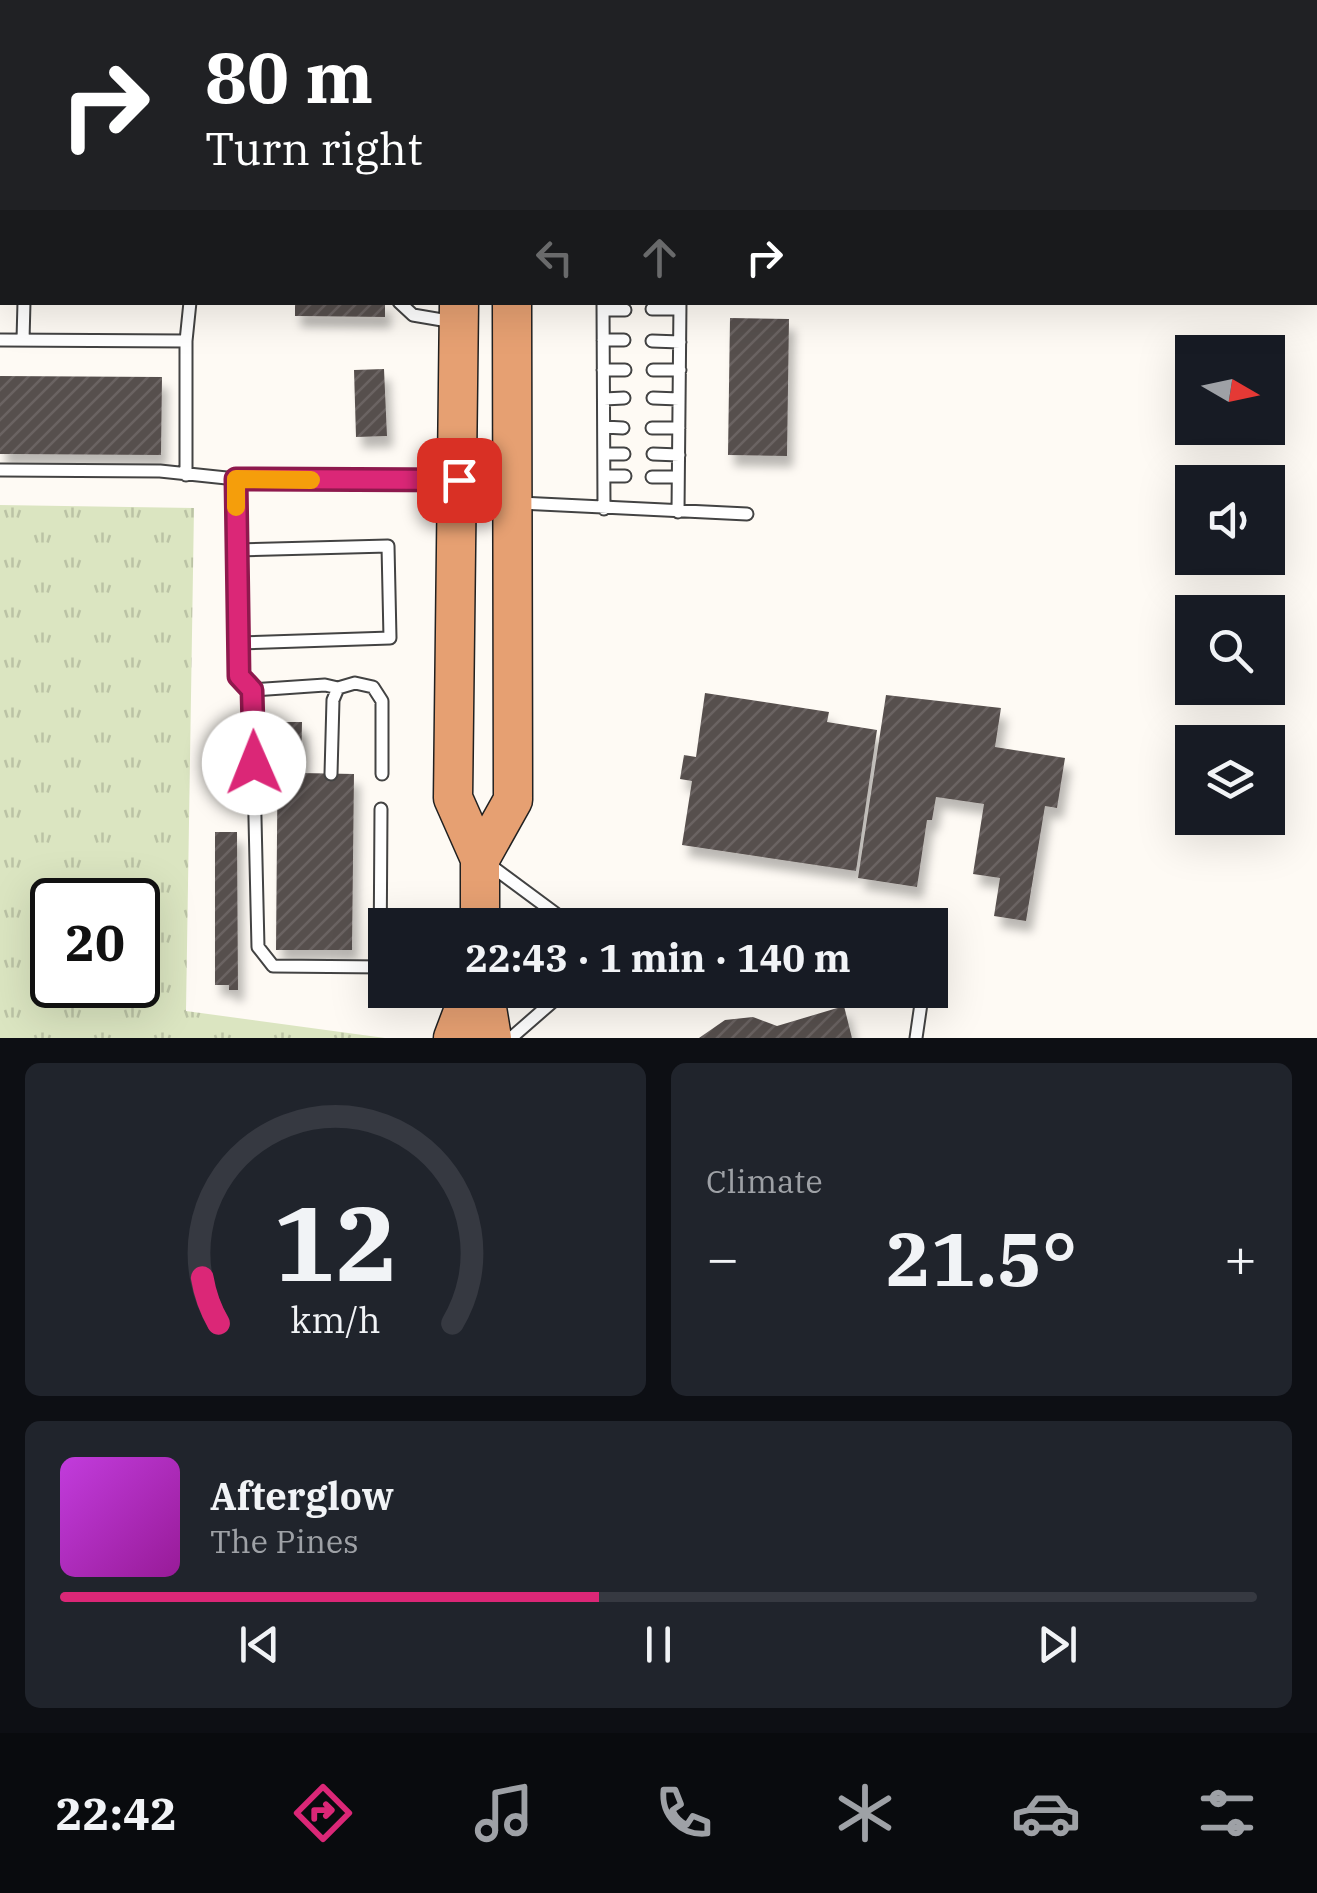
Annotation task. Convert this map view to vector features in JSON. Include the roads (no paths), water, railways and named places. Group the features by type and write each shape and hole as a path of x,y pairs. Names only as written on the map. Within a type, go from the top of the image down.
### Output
{"highway":[{"path":"480,858 513,800 512,305"},
{"path":"459,313 453,798 480,858 480,908"},
{"path":"453,1038 467,1008"},
{"path":"469,1038 473,1008"},
{"path":"481,1008 492,1038"}],"lane":[{"path":"23,340 24,305"},
{"path":"186,476 190,305"},
{"path":"402,305 414,315 459,313"},
{"path":"604,509 603,306 624,310"},
{"path":"652,309 680,306 678,512"},
{"path":"0,340 186,342"},
{"path":"603,340 624,340"},
{"path":"652,341 680,342"},
{"path":"604,370 625,370"},
{"path":"653,370 680,370"},
{"path":"604,398 624,398"},
{"path":"653,398 679,399"},
{"path":"604,427 624,428"},
{"path":"652,428 679,428"},
{"path":"604,454 624,454"},
{"path":"652,454 678,455"},
{"path":"0,470 160,471 236,479 459,480"},
{"path":"604,476 625,476"},
{"path":"652,477 678,477"},
{"path":"236,479 239,676 252,690 258,947 273,966 368,967"},
{"path":"511,503 747,514"},
{"path":"237,550 388,546 390,638 238,643"},
{"path":"252,690 324,685 338,688 355,683 373,687 382,702 382,774"},
{"path":"332,774 333,700 338,688"},
{"path":"382,809 383,908"},
{"path":"480,858 548,908"},
{"path":"329,950 329,967"},
{"path":"512,1038 546,1008"},
{"path":"916,1038 920,1008"}]}
